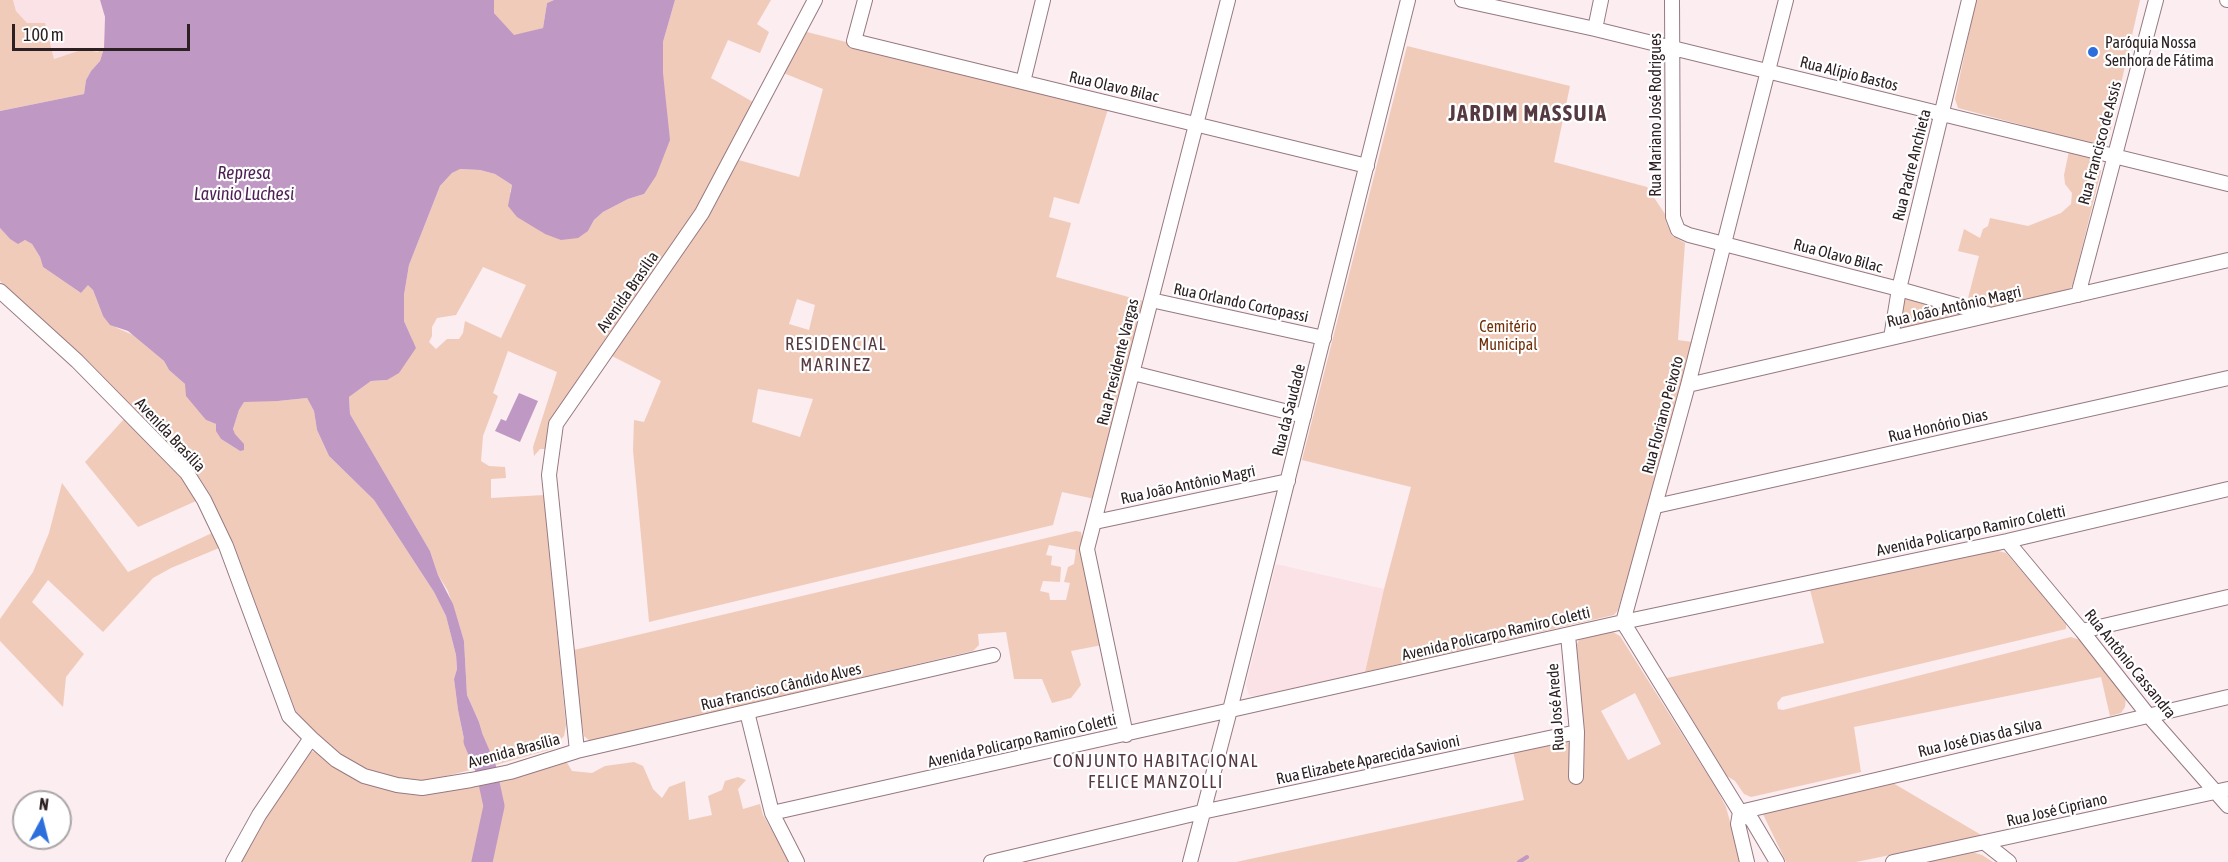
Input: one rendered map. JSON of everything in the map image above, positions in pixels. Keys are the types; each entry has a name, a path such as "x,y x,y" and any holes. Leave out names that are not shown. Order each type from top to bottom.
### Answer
{"street":[{"name":"Avenida Brasília","path":"0,291 77,361 187,473 204,500 226,546 289,716 336,760 364,776 397,786 422,788 510,772 577,751 549,475 556,424 702,213 815,0"},
{"name":"Rua Olavo Bilac","path":"865,0 854,41 1366,166"},
{"path":"1023,82 1043,0"},
{"name":"Rua Presidente Vargas","path":"1125,735 1087,549 1228,0"},
{"name":"Rua da Saudade","path":"1190,862 1408,0"},
{"name":"Rua Alípio Bastos","path":"1462,0 1595,29 2228,184"},
{"path":"1595,29 1601,0"},
{"name":"Rua Mariano José Rodrigues","path":"1672,0 1673,217 1678,230"},
{"name":"Rua Floriano Peixoto","path":"1623,622 1688,385 1786,0"},
{"name":"Rua Padre Anchieta","path":"1891,338 1899,289 1969,0"},
{"name":"Rua Francisco de Assis","path":"2078,295 2156,0"},
{"name":"Rua Olavo Bilac","path":"1678,230 1689,235 1991,315"},
{"name":"Rua João Antônio Magri","path":"1688,385 2078,295 2227,265"},
{"name":"Rua Orlando Cortopassi","path":"1151,300 1324,338"},
{"path":"1132,374 1304,416"},
{"name":"Rua Honório Dias","path":"1656,506 2228,378"},
{"name":"Rua João Antônio Magri","path":"1095,522 1288,481"},
{"name":"Avenida Policarpo Ramiro Coletti","path":"772,813 1623,622 2007,541 2228,489"},
{"name":"Rua Antônio Cassandra","path":"2007,541 2082,631 2148,716 2222,790 2228,806"},
{"path":"2082,631 2228,597"},
{"path":"1623,622 1740,812 1752,820 1777,862"},
{"name":"Rua José Arede","path":"1568,635 1577,732 1576,777"},
{"name":"Rua Francisco Cândido Alves","path":"577,751 993,655"},
{"name":"Rua José Dias da Silva","path":"1740,812 2228,697"},
{"path":"747,712 772,813 797,862"},
{"name":"Rua Elizabete Aparecida Savioni","path":"991,862 1202,812 1577,732"},
{"path":"233,862 259,815 311,738"},
{"name":"Rua José Cipriano","path":"1893,862 2222,790"},
{"path":"1740,812 1738,824 1747,862"},
{"path":"1985,843 2009,862"}],"shaded area":[{"path":"13,0 100,0 105,17 104,48 97,52 84,49 54,59 45,23 27,24 16,11"},
{"path":"1276,564 1384,589 1365,672 1255,697 1249,695 1246,685"}],"green space":[{"path":"0,0 13,0 16,11 27,23 45,23 54,59 84,49 97,52 104,48 100,61 86,80 84,94 0,111"},
{"path":"494,0 554,0 547,3 543,28 514,36 494,13"},
{"path":"675,0 771,0 757,24 769,32 760,53 728,40 711,78 753,102 698,209 551,420 545,449 540,449 534,456 533,447 557,372 508,351 493,393 498,396 483,436 481,461 489,466 505,467 506,478 491,479 491,498 544,495 566,725 564,736 552,749 492,766 479,722 467,695 464,641 448,591 438,575 430,551 350,414 349,397 371,381 387,380 412,339 404,321 404,295 409,265 440,186 452,173 459,169 480,170 495,174 512,185 510,192 532,225 545,234 588,231 594,220 603,212 628,199 644,194 663,73 663,42","holes":["483,267 526,285 501,338 465,321 463,333 459,339 447,339 436,349 429,342 432,327 437,318 456,315"]},
{"path":"1976,0 2140,0 2109,137 2097,145 1958,108 1955,99"},
{"path":"803,31 1108,109 1079,204 1054,197 1049,217 1071,223 1056,277 1143,301 1095,499 1062,492 1053,525 649,622 633,450 634,420 644,422 661,381 608,354 735,159 799,177 823,89 781,72","holes":["797,299 815,305 809,330 789,324","758,389 813,399 800,437 752,422"]},
{"name":"Cemitério Municipal","path":"1407,46 1570,86 1554,162 1647,187 1665,214 1672,236 1685,243 1678,340 1692,342 1647,510 1618,610 1614,615 1365,672 1411,487 1302,460"},
{"path":"2069,151 2095,158 2101,171 2073,284 2068,292 1992,309 1967,302 1979,256 1958,251 1964,229 1980,238 1990,218 2028,226 2061,213 2071,204 2072,193 2065,184 2064,175"},
{"path":"0,228 10,239 18,243 25,240 32,244 43,267 81,293 88,284 93,290 103,316 117,328 133,335 164,361 169,370 185,384 206,420 216,424 221,439 240,451 233,429 244,401 307,398 314,411 317,430 329,456 374,500 434,592 446,616 456,655 457,669 454,679 458,710 464,739 472,753 474,769 423,782 396,779 369,770 341,754 320,739 296,712 233,543 209,493 193,468 79,352 0,281"},
{"path":"1908,296 1964,313 1962,316 1902,329 1898,322 1902,298"},
{"path":"124,419 181,476 196,501 138,527 85,462"},
{"path":"62,483 128,572 212,533 219,548 153,578 103,632 48,580 32,602 84,654 66,677 63,707 0,641 0,619 33,572 49,533"},
{"path":"1076,531 1081,532 1102,645 1071,651 1081,685 1071,698 1052,703 1042,679 1014,679 1006,632 978,634 979,645 973,651 590,741 584,736 571,656 574,650","holes":["1049,545 1076,550 1074,564 1068,567 1064,582 1070,583 1066,600 1050,600 1049,593 1040,591 1043,581 1060,582 1061,567 1051,565 1052,556 1046,555"]},
{"path":"1991,549 2006,553 2066,622 2066,629 1782,697 1777,703 1778,709 1783,710 2071,637 2080,640 2126,697 2125,707 2121,713 2110,716 2101,677 1854,727 1861,772 1751,797 1744,794 1735,781 1727,776 1667,678 1824,643 1810,590"},
{"path":"1611,631 1620,636 1716,788 1726,807 1741,862 1236,862 1524,800 1513,751 1564,738 1570,744 1575,648 1579,640","holes":["1635,693 1661,744 1628,760 1601,711"]},
{"path":"316,751 418,793 504,781 566,761 572,771 592,773 605,766 634,762 643,766 653,789 662,798 669,787 685,781 689,820 712,815 708,796 722,790 725,781 738,777 746,780 738,789 743,809 760,804 763,815 790,862 239,862 274,801 310,752"},
{"path":"1881,776 1983,836 1856,862 1786,862 1762,812"},
{"path":"1969,851 1993,862 1926,862"}],"water":[{"name":"Represa Lavinio Luchesi","path":"100,0 494,0 494,13 514,35 543,28 547,3 554,0 675,0 663,42 663,73 670,140 656,176 644,194 628,199 603,212 594,220 588,231 578,238 561,240 545,234 517,217 508,206 512,185 495,174 480,170 460,169 452,173 440,186 409,265 404,295 404,321 416,348 399,373 387,380 371,381 349,397 350,414 430,551 438,575 453,604 464,641 467,695 479,722 492,766 474,769 472,753 464,739 454,679 457,669 456,655 446,616 434,592 374,500 329,456 317,430 314,411 307,398 244,402 233,429 244,444 244,450 240,451 221,439 216,431 216,424 206,420 186,396 185,384 169,370 164,361 128,331 110,325 103,316 93,290 88,285 81,293 43,267 32,244 25,240 18,244 0,228 0,111 84,94 86,80 100,61 104,48 105,17"},
{"path":"519,393 538,401 520,442 495,431 501,419 506,421"}],"waterway":[{"path":"474,741 486,769 494,806 482,862"},
{"path":"1519,862 1527,857"}],"place":[{"name":"Paróquia Nossa Senhora de Fátima","path":"2093,52"}],"district":[{"name":"JARDIM MASSUIA","path":"1528,114"},
{"name":"RESIDENCIAL MARINEZ","path":"836,354"},
{"name":"CONJUNTO HABITACIONAL FELICE MANZOLLI","path":"1156,771"}]}
